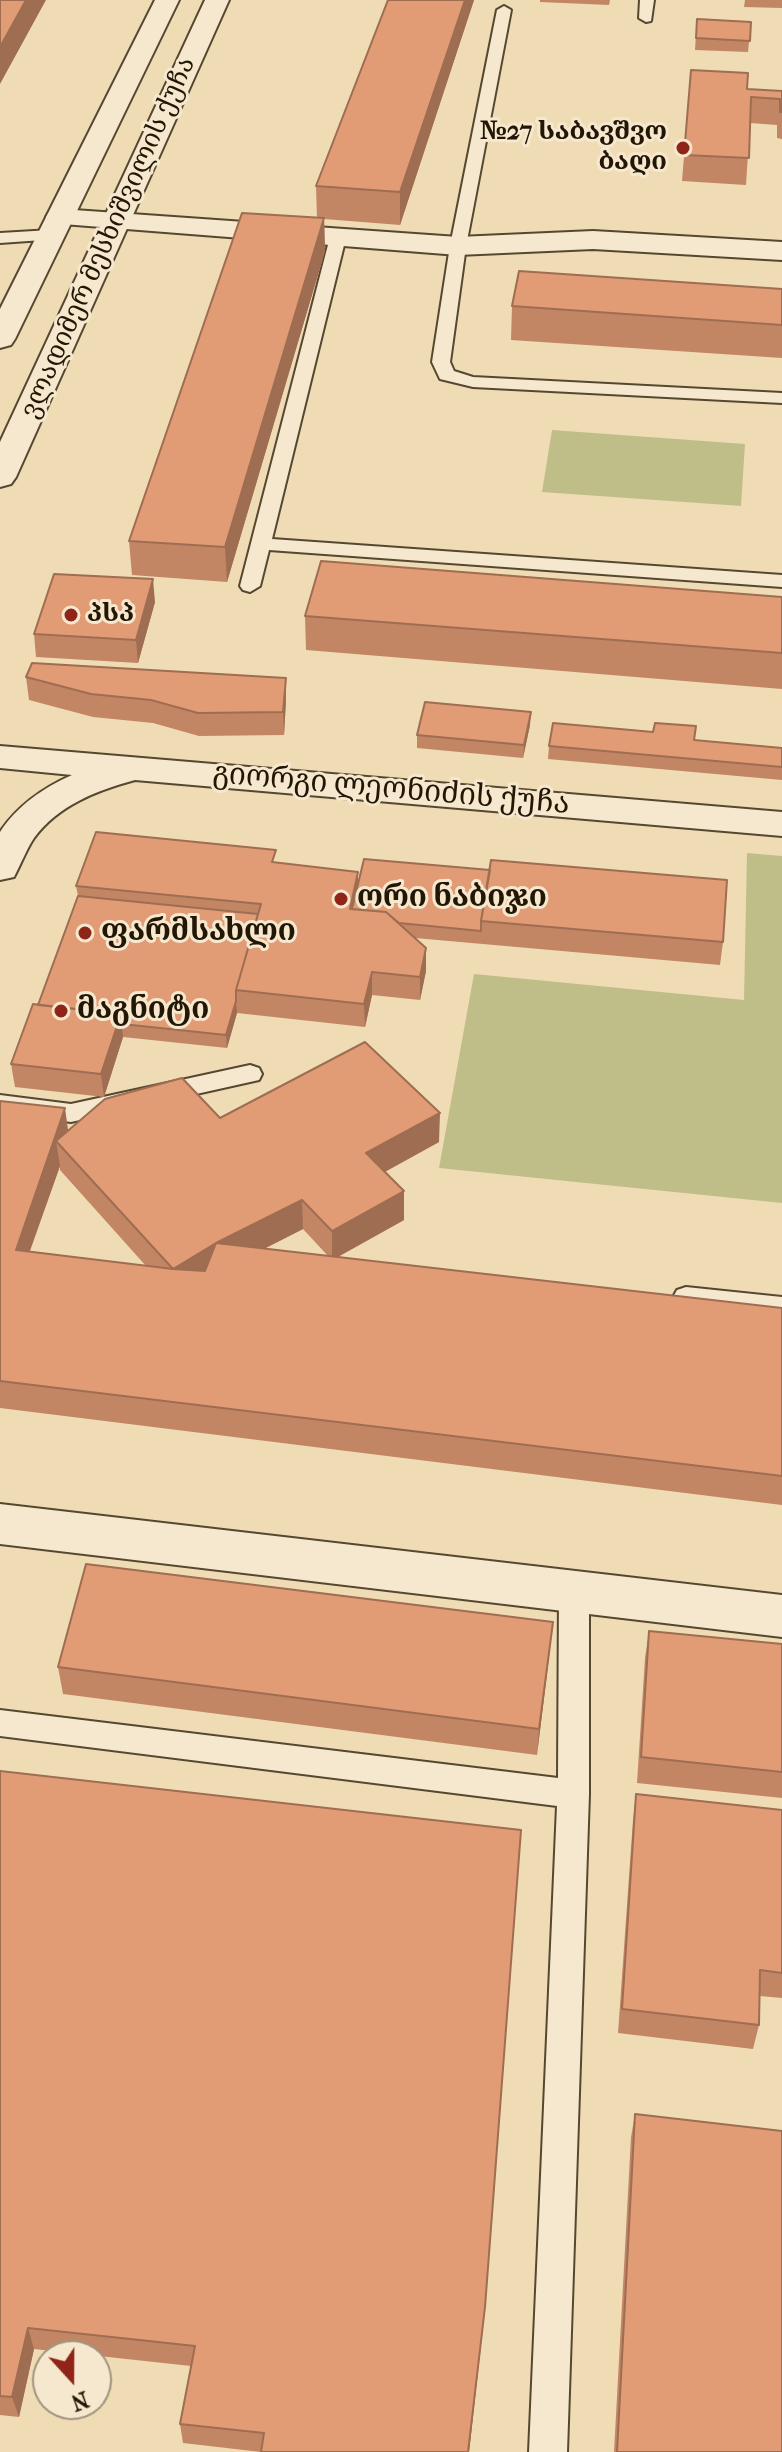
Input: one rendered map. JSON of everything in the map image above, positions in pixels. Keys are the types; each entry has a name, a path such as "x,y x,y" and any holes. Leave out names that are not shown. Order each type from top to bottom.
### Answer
{"street":[{"name":"ვლადიმერ მესხიშვილის ქუჩა","path":"0,339 167,0"},
{"name":"ვლადიმერ მესხიშვილის ქუჩა","path":"0,477 217,0"},
{"path":"56,226 117,220 458,246 593,240 782,251"},
{"name":"გიორგი ლეონიძის ქუჩა","path":"0,757 782,824"},
{"path":"3,851 41,808 107,773 156,770"},
{"path":"0,1524 782,1616"}],"lane":[{"path":"646,18 647,0"},
{"path":"504,10 458,246 441,362 446,375 473,382 782,398"},
{"path":"0,238 56,226"},
{"path":"250,586 338,237"},
{"path":"263,544 782,581"},
{"path":"0,1104 71,1113 250,1074"},
{"path":"657,1294 782,1307"},
{"path":"548,2452 573,1794 574,1592"},
{"path":"0,1723 573,1794"}],"shaded area":[{"path":"552,430 745,444 741,506 542,492"},
{"path":"747,853 782,856 782,1203 439,1168 474,974 744,1000"}],"building":[{"path":"0,0 26,0 0,47"},
{"path":"388,0 465,0 400,192 316,186"},
{"path":"697,19 751,22 750,41 696,38"},
{"path":"691,70 748,73 747,89 782,91 782,112 780,99 751,97 749,158 684,155"},
{"path":"242,213 324,218 225,547 129,541"},
{"path":"519,271 782,289 782,325 512,306"},
{"path":"321,561 782,597 782,653 305,616"},
{"path":"54,574 153,579 136,640 34,634"},
{"path":"32,663 286,678 283,712 198,713 151,700 91,694 26,677"},
{"path":"425,702 531,712 524,745 417,735"},
{"path":"553,723 653,732 655,723 696,726 694,740 782,748 782,767 549,746"},
{"path":"96,832 276,850 272,862 358,872 350,909 386,912 426,948 420,977 372,972 364,1004 236,990 261,904 76,886"},
{"path":"364,859 490,870 481,931 399,923 386,912 352,909"},
{"path":"491,860 727,880 723,942 481,921"},
{"path":"78,896 258,914 226,1035 122,1024 121,1014 38,1005"},
{"path":"33,1004 121,1014 101,1074 11,1064"},
{"path":"365,1042 440,1113 366,1153 404,1191 332,1231 302,1200 216,1243 173,1269 56,1141 105,1099 182,1078 220,1118"},
{"path":"0,1101 65,1108 16,1250 205,1271 216,1243 782,1308 782,1476 0,1381"},
{"path":"86,1564 553,1622 539,1729 58,1667"},
{"path":"649,1631 782,1644 782,1772 641,1757"},
{"path":"0,1771 521,1830 485,2307 468,2452 261,2452 264,2433 180,2424 195,2346 28,2328 12,2397 0,2396"},
{"path":"636,1794 782,1810 782,1973 760,1970 759,2025 622,2009"},
{"path":"635,2114 782,2131 782,2452 617,2452"}],"place":[{"name":"№27 საბავშვო ბაღი","path":"683,148"},
{"name":"პსპ","path":"71,615"},
{"name":"ორი ნაბიჯი","path":"341,899"},
{"name":"ფარმსახლი","path":"85,933"},
{"name":"მაგნიტი","path":"61,1011"}]}
